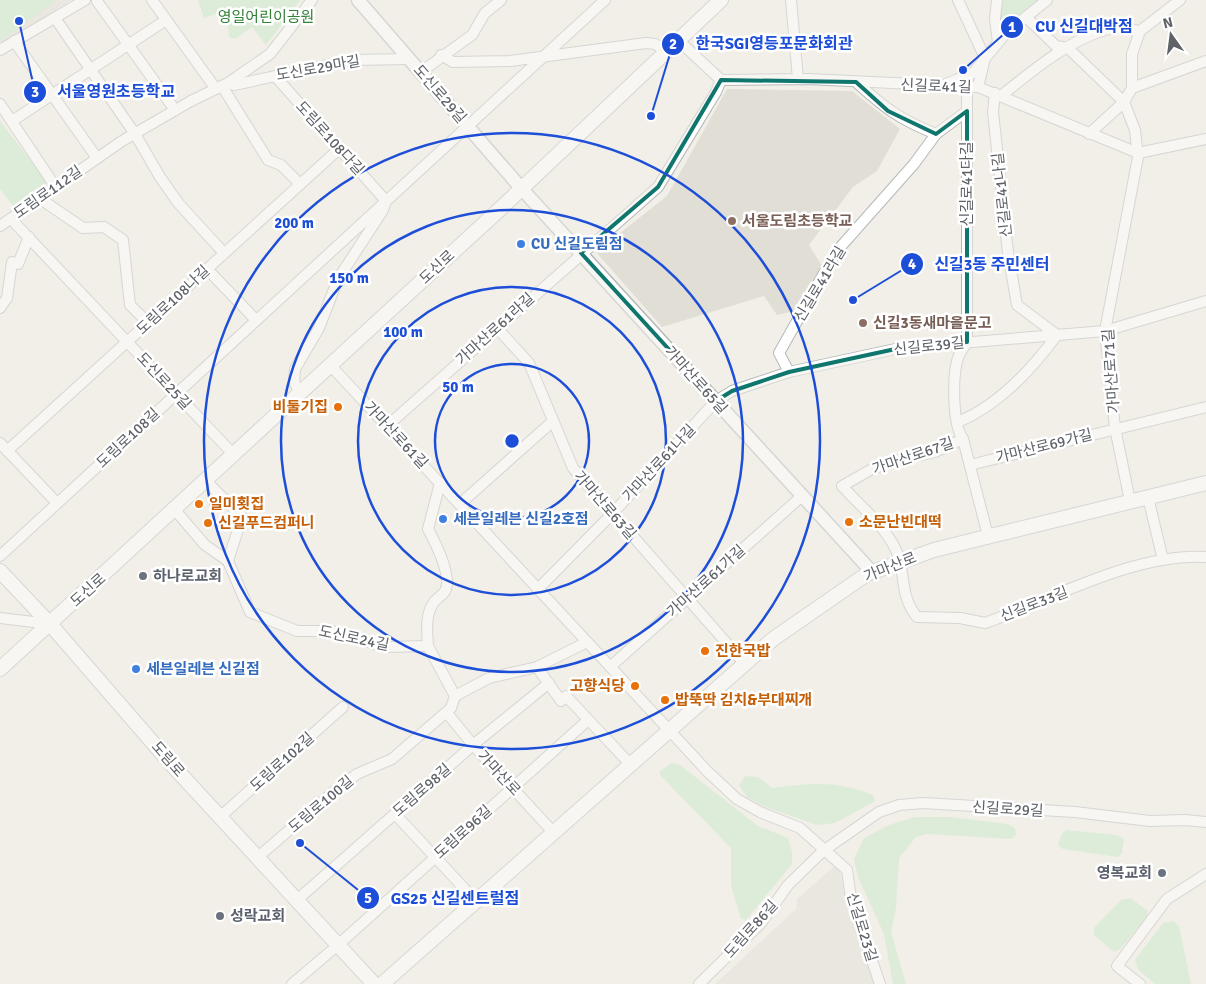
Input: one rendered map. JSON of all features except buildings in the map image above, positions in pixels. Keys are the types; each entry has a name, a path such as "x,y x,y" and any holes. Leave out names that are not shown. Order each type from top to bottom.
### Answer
{"main road":[{"name":"도신로","path":"0,669 332,366 678,40 716,1"},
{"name":"가마산로","path":"382,984 668,730 773,640 872,572 934,550 1206,483"},
{"name":"도림로","path":"0,571 50,624 220,817 374,984"}],"street":[{"path":"0,50 85,0"},
{"path":"152,0 166,20 222,86 268,160 281,165 300,184"},
{"name":"도림로112길","path":"0,226 97,158 175,110 222,86 270,54 312,0"},
{"name":"도신로29길","path":"358,0 521,188"},
{"path":"421,72 441,55 472,35 485,12 501,0"},
{"name":"도림로108길","path":"0,556 605,0"},
{"path":"791,0 798,79"},
{"path":"958,0 985,58 978,87"},
{"path":"997,0 995,19 998,42"},
{"path":"943,86 973,73 998,42 1047,0"},
{"path":"1089,134 1124,102 1132,88 1132,54 1140,31 1180,0"},
{"path":"97,1 175,110"},
{"path":"1026,17 1056,46 1068,48 1124,102 1135,130 1138,153 1206,140"},
{"path":"55,18 135,134 160,177 179,204 224,253"},
{"path":"12,121 166,20"},
{"path":"998,95 1049,58 1068,48 1115,28 1140,31"},
{"path":"581,253 658,187 716,92 721,80 678,40"},
{"name":"도림로112길","path":"14,41 97,158"},
{"path":"441,55 453,62 510,61 646,43 655,44 666,51"},
{"name":"도신로29마길","path":"222,86 351,60 410,59"},
{"path":"1132,88 1206,61"},
{"name":"도림로108다길","path":"275,76 386,201"},
{"name":"신길로41길","path":"721,80 798,79 978,87 1138,153"},
{"path":"856,82 888,111 907,122 936,134"},
{"name":"신길로41다길","path":"967,87 967,342"},
{"name":"신길로41나길","path":"998,95 993,112 1008,253 1017,305 1057,335"},
{"path":"0,104 55,186"},
{"name":"신길로41라길","path":"789,372 780,354 836,252 914,164 936,134 967,111"},
{"name":"도림로108나길","path":"4,447 128,342 339,149"},
{"name":"가마산로71길","path":"1130,501 1115,428 1106,331 1138,153"},
{"name":"가마산로65길","path":"521,188 872,572"},
{"path":"39,198 83,228 104,227 122,240 130,305 148,323"},
{"path":"301,394 294,382 295,369 319,328 338,279 383,210 386,201"},
{"name":"도신로25길","path":"11,218 234,455"},
{"path":"0,308 7,298 12,262 18,264 29,237"},
{"name":"가마산로61라길","path":"387,426 581,253"},
{"path":"207,269 256,320"},
{"name":"신길로39길","path":"716,402 732,392 789,372 900,348 1106,331 1206,301"},
{"name":"가마산로63길","path":"497,328 529,363 573,468 745,664"},
{"path":"958,422 977,414 1023,374 1057,335"},
{"path":"967,342 959,355 955,372 954,395 959,433 963,439 988,536"},
{"name":"가마산로61길","path":"332,366 668,730"},
{"name":"가마산로61나길","path":"538,589 612,514 716,402"},
{"name":"가마산로69가길","path":"970,465 1206,407"},
{"path":"460,504 553,421"},
{"name":"가마산로67길","path":"899,562 896,550 880,526 842,486 872,469 902,458 935,452 963,439"},
{"path":"4,447 57,503"},
{"path":"175,510 204,545 228,561 242,517 206,481"},
{"path":"440,483 428,529 440,554 447,581 445,591 428,611 428,646 455,696 489,678 537,667 587,642"},
{"name":"가마산로61가길","path":"610,667 686,597 802,496"},
{"path":"1148,497 1163,560"},
{"name":"신길로33길","path":"899,562 908,606 917,617 960,618 985,623 1140,565 1184,556 1206,557"},
{"name":"도신로24길","path":"228,561 250,612 297,631 332,631 384,647 428,646"},
{"path":"0,618 50,624"},
{"path":"537,667 561,701 566,696 630,764"},
{"name":"도림로98길","path":"298,900 473,745 549,683"},
{"name":"도림로100길","path":"258,857 357,774 392,760 447,713 455,696"},
{"name":"도림로102길","path":"220,817 343,707"},
{"name":"가마산로","path":"447,713 473,745 553,832"},
{"name":"도림로96길","path":"338,945 588,720"},
{"name":"신길로23길","path":"668,730 737,799 760,812 800,828 817,841 823,851 847,870 851,898 880,984"},
{"name":"신길로29길","path":"823,851 867,819 899,805 923,803 1075,812 1150,821 1185,820 1206,822"},
{"path":"395,814 475,900"},
{"name":"도림로86길","path":"698,984 761,922 788,885 823,851"},
{"path":"1140,984 1117,966 1168,900 1206,874"},
{"path":"292,984 338,945"}],"highlighted area":[{"path":"721,80 856,82 888,111 936,134 967,111 967,342 900,348 789,372 732,391 716,401 581,253 658,187"}],"shaded area":[{"path":"0,0 71,0 6,43 0,42"},
{"name":"서울도림초등학교","path":"727,89 852,91 900,129 877,171 853,187 809,245 824,269 802,309 777,315 764,296 662,327 596,252 667,196"},
{"path":"837,864 875,984 715,984 796,909 797,899"}],"green space":[{"path":"0,0 56,0 0,42"},
{"name":"영일어린이공원","path":"198,0 300,0 266,45 252,27 235,39 229,37 227,10 204,18"},
{"path":"1001,0 1039,0 1000,36"},
{"path":"0,121 47,182 14,207 0,189"},
{"path":"671,763 680,765 758,826 788,838 792,852 792,864 746,920 741,918 731,886 731,848 661,776 659,772"},
{"path":"745,776 758,777 772,788 811,784 847,787 873,795 875,801 835,823 817,825 763,806 747,797 739,785"},
{"path":"915,817 951,817 1007,824 1015,828 1016,835 1012,839 927,834 916,837 899,858 896,908 891,932 906,984 893,984 884,934 858,877 854,859 864,838 889,825"},
{"path":"1066,830 1117,835 1124,839 1122,853 1118,857 1063,849 1058,845 1062,834"},
{"path":"1130,898 1148,911 1147,917 1120,949 1114,952 1094,935 1094,928 1121,900"},
{"path":"1173,921 1179,926 1191,984 1155,984 1138,969 1135,960 1163,923"}],"place":[{"name":"서울영원초등학교","path":"19,21"},
{"name":"CU 신길대박점","path":"963,70"},
{"name":"한국SGI영등포문화회관","path":"651,116"},
{"name":"서울도림초등학교","path":"732,221"},
{"name":"CU 신길도림점","path":"521,244"},
{"name":"신길3동 주민센터","path":"853,300"},
{"name":"신길3동새마을문고","path":"863,323"},
{"name":"비둘기집","path":"338,407"},
{"name":"일미횟집","path":"199,504"},
{"name":"세븐일레븐 신길2호점","path":"443,519"},
{"name":"소문난빈대떡","path":"849,522"},
{"name":"신길푸드컴퍼니","path":"208,523"},
{"name":"하나로교회","path":"143,576"},
{"name":"진한국밥","path":"705,651"},
{"name":"세븐일레븐 신길점","path":"136,669"},
{"name":"고향식당","path":"635,686"},
{"name":"밥뚝딱 김치&부대찌개","path":"665,700"},
{"name":"GS25 신길센트럴점","path":"300,843"},
{"name":"영복교회","path":"1162,873"},
{"name":"성락교회","path":"220,916"}]}
